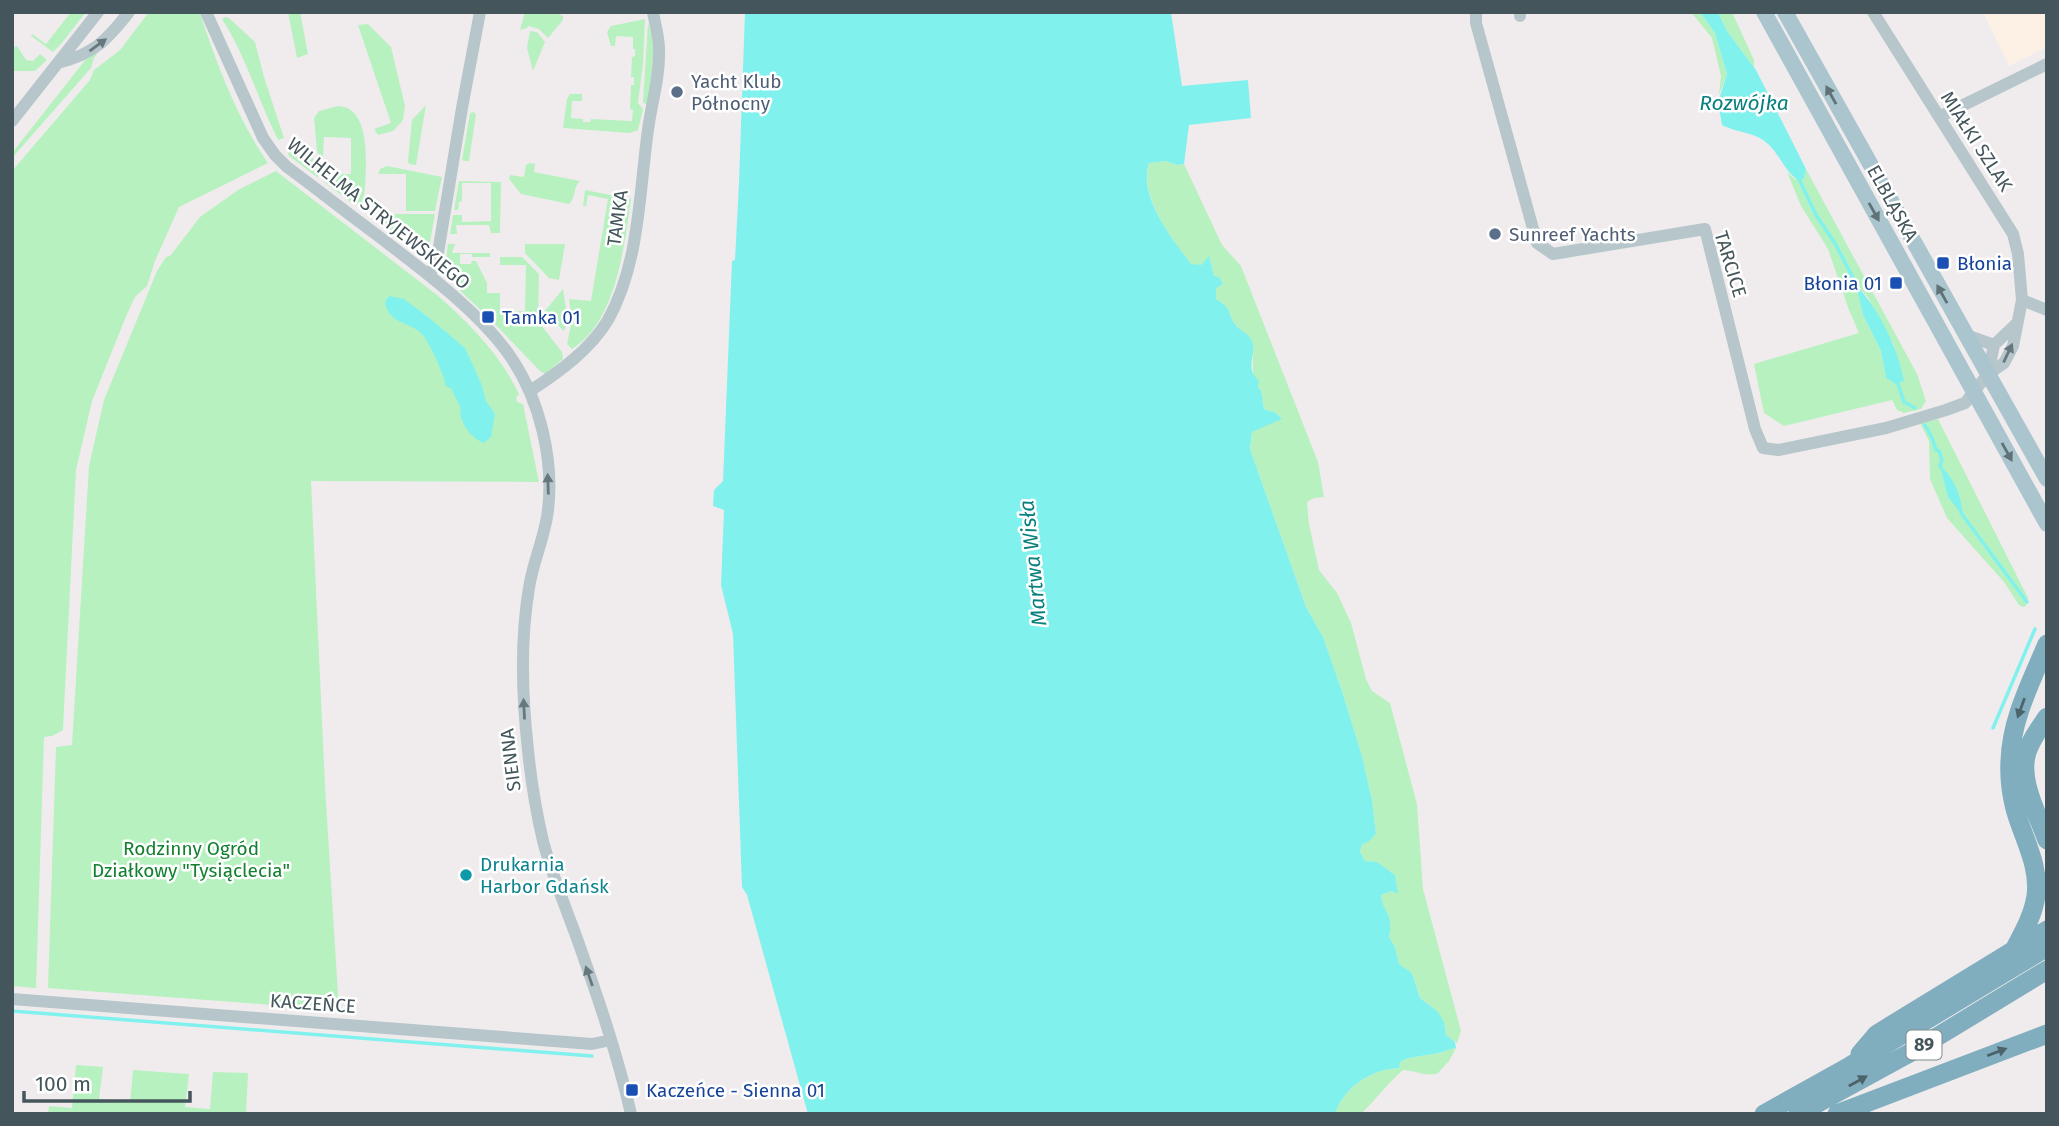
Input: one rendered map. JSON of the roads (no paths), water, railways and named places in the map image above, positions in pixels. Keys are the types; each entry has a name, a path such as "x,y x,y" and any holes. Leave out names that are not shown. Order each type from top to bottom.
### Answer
{"highway":[{"path":"2014,950 2032,914 2036,876 2010,787 2012,737 2047,644"},
{"path":"2047,717 2032,740 2026,755 2025,768 2028,786 2047,840"},
{"path":"1850,1066 1877,1034 2047,930"},
{"name":"89","path":"1764,1114 1850,1066 2047,947"},
{"name":"89","path":"1798,1114 1917,1049 2047,970"},
{"path":"1837,1114 2047,1034"}],"main road":[{"name":"ELBLĄSKA","path":"1764,12 2047,524"},
{"name":"ELBLĄSKA","path":"1785,12 2047,479"}],"street":[{"path":"12,121 98,12"},
{"path":"58,63 74,59 98,47 129,12"},
{"name":"WILHELMA STRYJEWSKIEGO","path":"206,12 263,138 275,155 287,167 429,274 506,350 530,391"},
{"path":"429,274 436,265 480,12"},
{"name":"TAMKA","path":"530,391 572,360 598,333 608,320 626,276 632,252 659,68 658,38 653,12"},
{"name":"TARCICE","path":"1476,12 1476,23 1537,243 1553,254 1705,229 1755,429 1763,448 1778,450 1885,428 1962,405 1974,393"},
{"name":"MIAŁKI SZLAK","path":"1872,12 2013,234 2018,254 2022,300 2012,346 2004,363 1988,374 1974,393"},
{"path":"1939,117 2047,64"},
{"path":"2022,300 2047,310"},
{"path":"1966,335 1994,345 2016,324"},
{"name":"MIAŁKI SZLAK","path":"1988,374 1994,345"},
{"name":"SIENNA","path":"530,391 544,437 549,484 548,509 533,568 525,622 523,686 534,798 543,841 611,1041 631,1114"},
{"name":"KACZEŃCE","path":"12,999 592,1044 611,1041"}],"water":[{"name":"Martwa Wisła","path":"745,12 1171,12 1182,86 1248,80 1251,118 1189,125 1184,164 1177,165 1166,161 1149,163 1148,189 1159,216 1191,264 1201,265 1209,256 1214,276 1219,277 1223,284 1216,288 1216,299 1228,308 1235,324 1252,341 1251,368 1259,381 1264,409 1276,413 1282,419 1252,432 1250,449 1306,607 1323,637 1362,756 1376,834 1362,844 1360,852 1365,861 1377,862 1395,875 1398,894 1392,891 1381,895 1390,923 1389,937 1395,947 1399,964 1412,973 1420,998 1438,1012 1444,1022 1446,1035 1455,1042 1456,1048 1406,1059 1401,1061 1399,1068 1369,1076 1352,1088 1339,1104 1335,1114 808,1114 747,895 742,887 733,634 721,585 724,510 713,506 714,490 723,481"},
{"name":"Rozwójka","path":"1700,12 1718,12 1727,31 1756,70 1806,169 1804,178 1800,181 1763,140 1722,125 1718,102 1727,74 1715,33"},
{"path":"1856,285 1872,305 1886,330 1904,381 1896,384 1886,378 1881,351 1863,315"},
{"path":"389,296 404,299 465,348 486,401 495,414 491,437 484,443 473,436 464,425 452,389 446,386 443,374 422,334 395,319 387,309 385,302"},
{"path":"1940,466 1957,489 1963,516 1948,497"}],"waterway":[{"name":"Rozwójka","path":"1799,179 1816,215 1836,245 1857,286"},
{"name":"Rozwójka","path":"1897,381 1904,402 1915,408"},
{"name":"Rozwójka","path":"1925,425 1936,450 1939,451 1941,468"},
{"name":"Rozwójka","path":"1961,513 2027,602"},
{"path":"1993,728 2035,629"},
{"path":"12,1011 592,1056"}],"place":[{"name":"Yacht Klub Północny","path":"677,92"},
{"name":"Sunreef Yachts","path":"1495,234"},
{"name":"Błonia","path":"1943,263"},
{"name":"Błonia 01","path":"1896,283"},
{"name":"Tamka 01","path":"488,317"},
{"name":"Drukarnia Harbor Gdańsk","path":"466,875"},
{"name":"Kaczeńce - Sienna 01","path":"632,1090"}],"park label":[{"name":"Rodzinny Ogród Działkowy \"Tysiąclecia\"","path":"191,859"}]}
